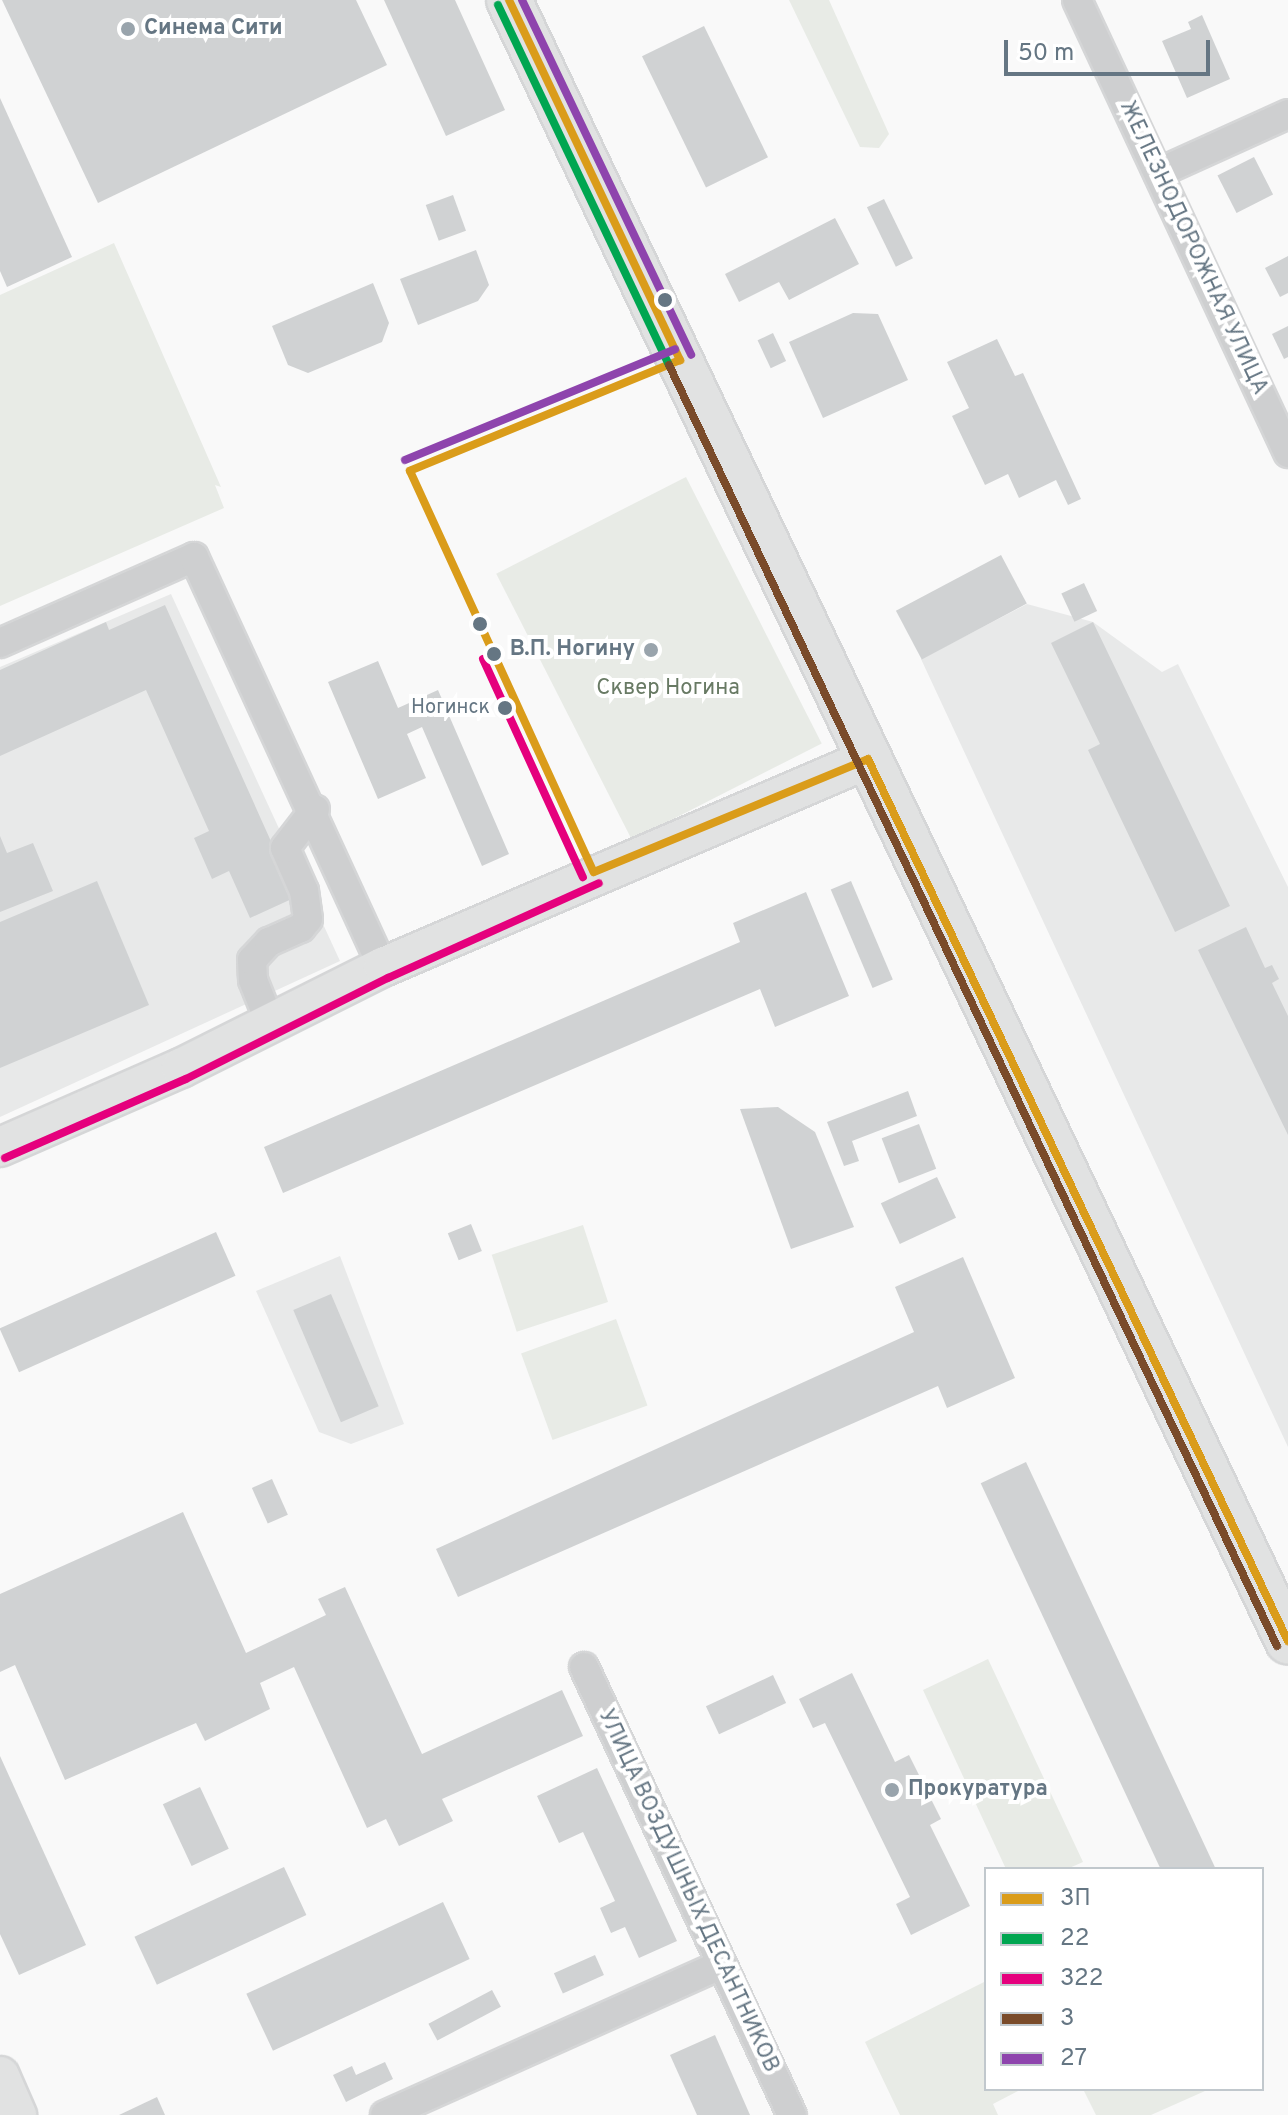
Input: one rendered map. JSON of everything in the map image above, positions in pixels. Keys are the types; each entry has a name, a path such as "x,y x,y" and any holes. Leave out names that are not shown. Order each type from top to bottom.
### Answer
{"main road":[{"path":"509,0 1288,1641"}],"street":[{"name":"ЖЕЛЕЗНОДОРОЖНАЯ УЛИЦА","path":"1077,0 1288,453"},
{"path":"1158,173 1288,114"},
{"path":"0,643 194,557 315,809 383,967"},
{"path":"0,1147 271,1025 383,967 868,759"},
{"path":"271,1025 253,980 252,960 269,942 308,919 304,891 285,848 315,809"},
{"name":"УЛИЦА ВОЗДУШНЫХ ДЕСАНТНИКОВ","path":"584,1667 792,2115"},
{"path":"385,2115 721,1965"},
{"path":"0,2076 17,2115"}],"shaded area":[{"path":"171,594 340,961 0,1117 0,667"},
{"path":"1027,604 1093,622 1162,672 1178,664 1288,887 1288,1447 921,659"},
{"path":"340,1256 404,1424 351,1444 319,1432 256,1291"}],"green space":[{"path":"789,0 829,0 889,134 879,148 860,147"},
{"path":"114,243 221,487 215,485 224,508 0,606 0,295"},
{"name":"Сквер Ногина","path":"686,477 822,743 632,840 496,574"},
{"path":"583,1225 608,1302 517,1332 492,1255"},
{"path":"616,1319 647,1405 553,1440 521,1354"},
{"path":"988,1659 1083,1862 1072,1867 1005,1867 923,1690"},
{"path":"984,1982 984,2091 1018,2091 993,2104 998,2115 900,2115 865,2042"},
{"path":"1084,2091 1205,2091 1151,2115 1096,2115"}],"building":[{"path":"2,0 356,0 387,65 98,203"},
{"path":"384,0 455,0 505,110 446,136"},
{"path":"1202,15 1230,79 1187,98 1162,41 1191,29 1188,22"},
{"path":"704,26 768,157 706,187 642,56"},
{"path":"0,98 72,257 7,287 0,271"},
{"path":"1254,157 1273,194 1237,213 1217,176"},
{"path":"453,195 466,231 439,241 426,205"},
{"path":"884,199 913,258 896,267 867,207"},
{"path":"835,218 859,264 789,300 779,282 739,302 725,274"},
{"path":"476,250 489,285 478,301 418,325 400,279"},
{"path":"1288,256 1288,293 1280,297 1265,268"},
{"path":"373,283 389,323 382,342 308,373 288,365 272,326"},
{"path":"853,313 878,314 908,380 823,418 789,342"},
{"path":"1288,326 1288,357 1284,359 1272,334"},
{"path":"773,333 786,361 771,368 758,340"},
{"path":"997,339 1015,376 1023,373 1081,499 1068,505 1056,480 1019,498 1008,474 985,485 952,416 969,408 947,362"},
{"path":"1001,555 1027,604 922,659 896,611"},
{"path":"1084,583 1097,611 1074,622 1061,594"},
{"path":"165,605 296,897 250,918 229,871 212,879 194,838 209,831 146,690 0,756 0,670 106,622 109,630"},
{"path":"1093,622 1230,906 1175,932 1088,750 1100,744 1051,643"},
{"name":"Ногинск","path":"378,661 398,708 438,690 509,854 482,866 422,727 407,734 426,778 378,799 328,682"},
{"path":"0,836 7,853 33,843 53,891 0,912"},
{"path":"97,881 149,1005 0,1068 0,922"},
{"path":"851,881 893,979 873,988 831,890"},
{"path":"806,892 849,996 775,1027 760,989 283,1193 264,1147 740,942 733,923"},
{"path":"1246,927 1265,968 1272,965 1279,979 1272,983 1288,1016 1288,1135 1198,950"},
{"path":"908,1091 917,1116 852,1141 859,1161 844,1166 827,1122"},
{"path":"778,1107 815,1132 854,1227 791,1249 740,1109"},
{"path":"919,1124 936,1169 899,1183 882,1138"},
{"path":"937,1177 956,1218 900,1244 881,1203"},
{"path":"471,1224 482,1251 459,1260 448,1233"},
{"path":"216,1232 236,1276 19,1372 0,1328"},
{"path":"963,1257 1015,1378 947,1408 938,1386 458,1597 436,1549 914,1332 895,1287"},
{"path":"331,1294 379,1406 341,1422 293,1310"},
{"path":"1026,1462 1215,1867 1160,1867 981,1483"},
{"path":"272,1479 288,1515 268,1524 252,1488"},
{"path":"183,1512 246,1653 326,1615 318,1599 345,1587 422,1754 562,1690 583,1736 442,1799 453,1821 399,1846 386,1819 367,1828 294,1667 260,1683 270,1709 205,1741 196,1723 65,1780 15,1665 0,1672 0,1594"},
{"name":"Прокуратура","path":"852,1673 895,1762 909,1755 941,1819 930,1825 970,1906 911,1935 896,1904 910,1897 825,1723 813,1728 799,1699"},
{"path":"773,1675 786,1703 719,1734 706,1706"},
{"path":"0,1756 86,1945 19,1975 0,1934"},
{"path":"597,1768 677,1941 639,1958 625,1927 611,1933 600,1908 615,1901 583,1832 559,1843 537,1796"},
{"path":"200,1787 229,1849 192,1866 163,1804"},
{"path":"284,1867 306,1915 157,1985 134,1937"},
{"path":"443,1902 470,1959 273,2051 246,1994"},
{"path":"595,1955 604,1975 563,1993 554,1973"},
{"path":"492,1990 501,2007 437,2041 428,2024"},
{"path":"715,2035 750,2115 697,2115 670,2055"},
{"path":"385,2062 393,2079 346,2102 333,2075 352,2066 356,2075"},
{"path":"157,2097 165,2115 119,2115"}],"transit line":[{"name":"3П","path":"509,0 680,360 410,471 594,872 868,759 1288,1641"},
{"name":"27","path":"522,0 691,355"},
{"name":"22","path":"498,5 669,365"},
{"name":"27","path":"405,460 675,349"},
{"name":"3","path":"669,365 1277,1646"},
{"name":"322","path":"483,659 583,877"},
{"name":"322","path":"5,1158 186,1079 388,978 599,883"}],"place":[{"name":"Синема Сити","path":"128,29"},
{"name":"В.П. Ногину","path":"651,650"},
{"name":"Ногинск","path":"505,708"},
{"name":"Прокуратура","path":"892,1790"}]}
